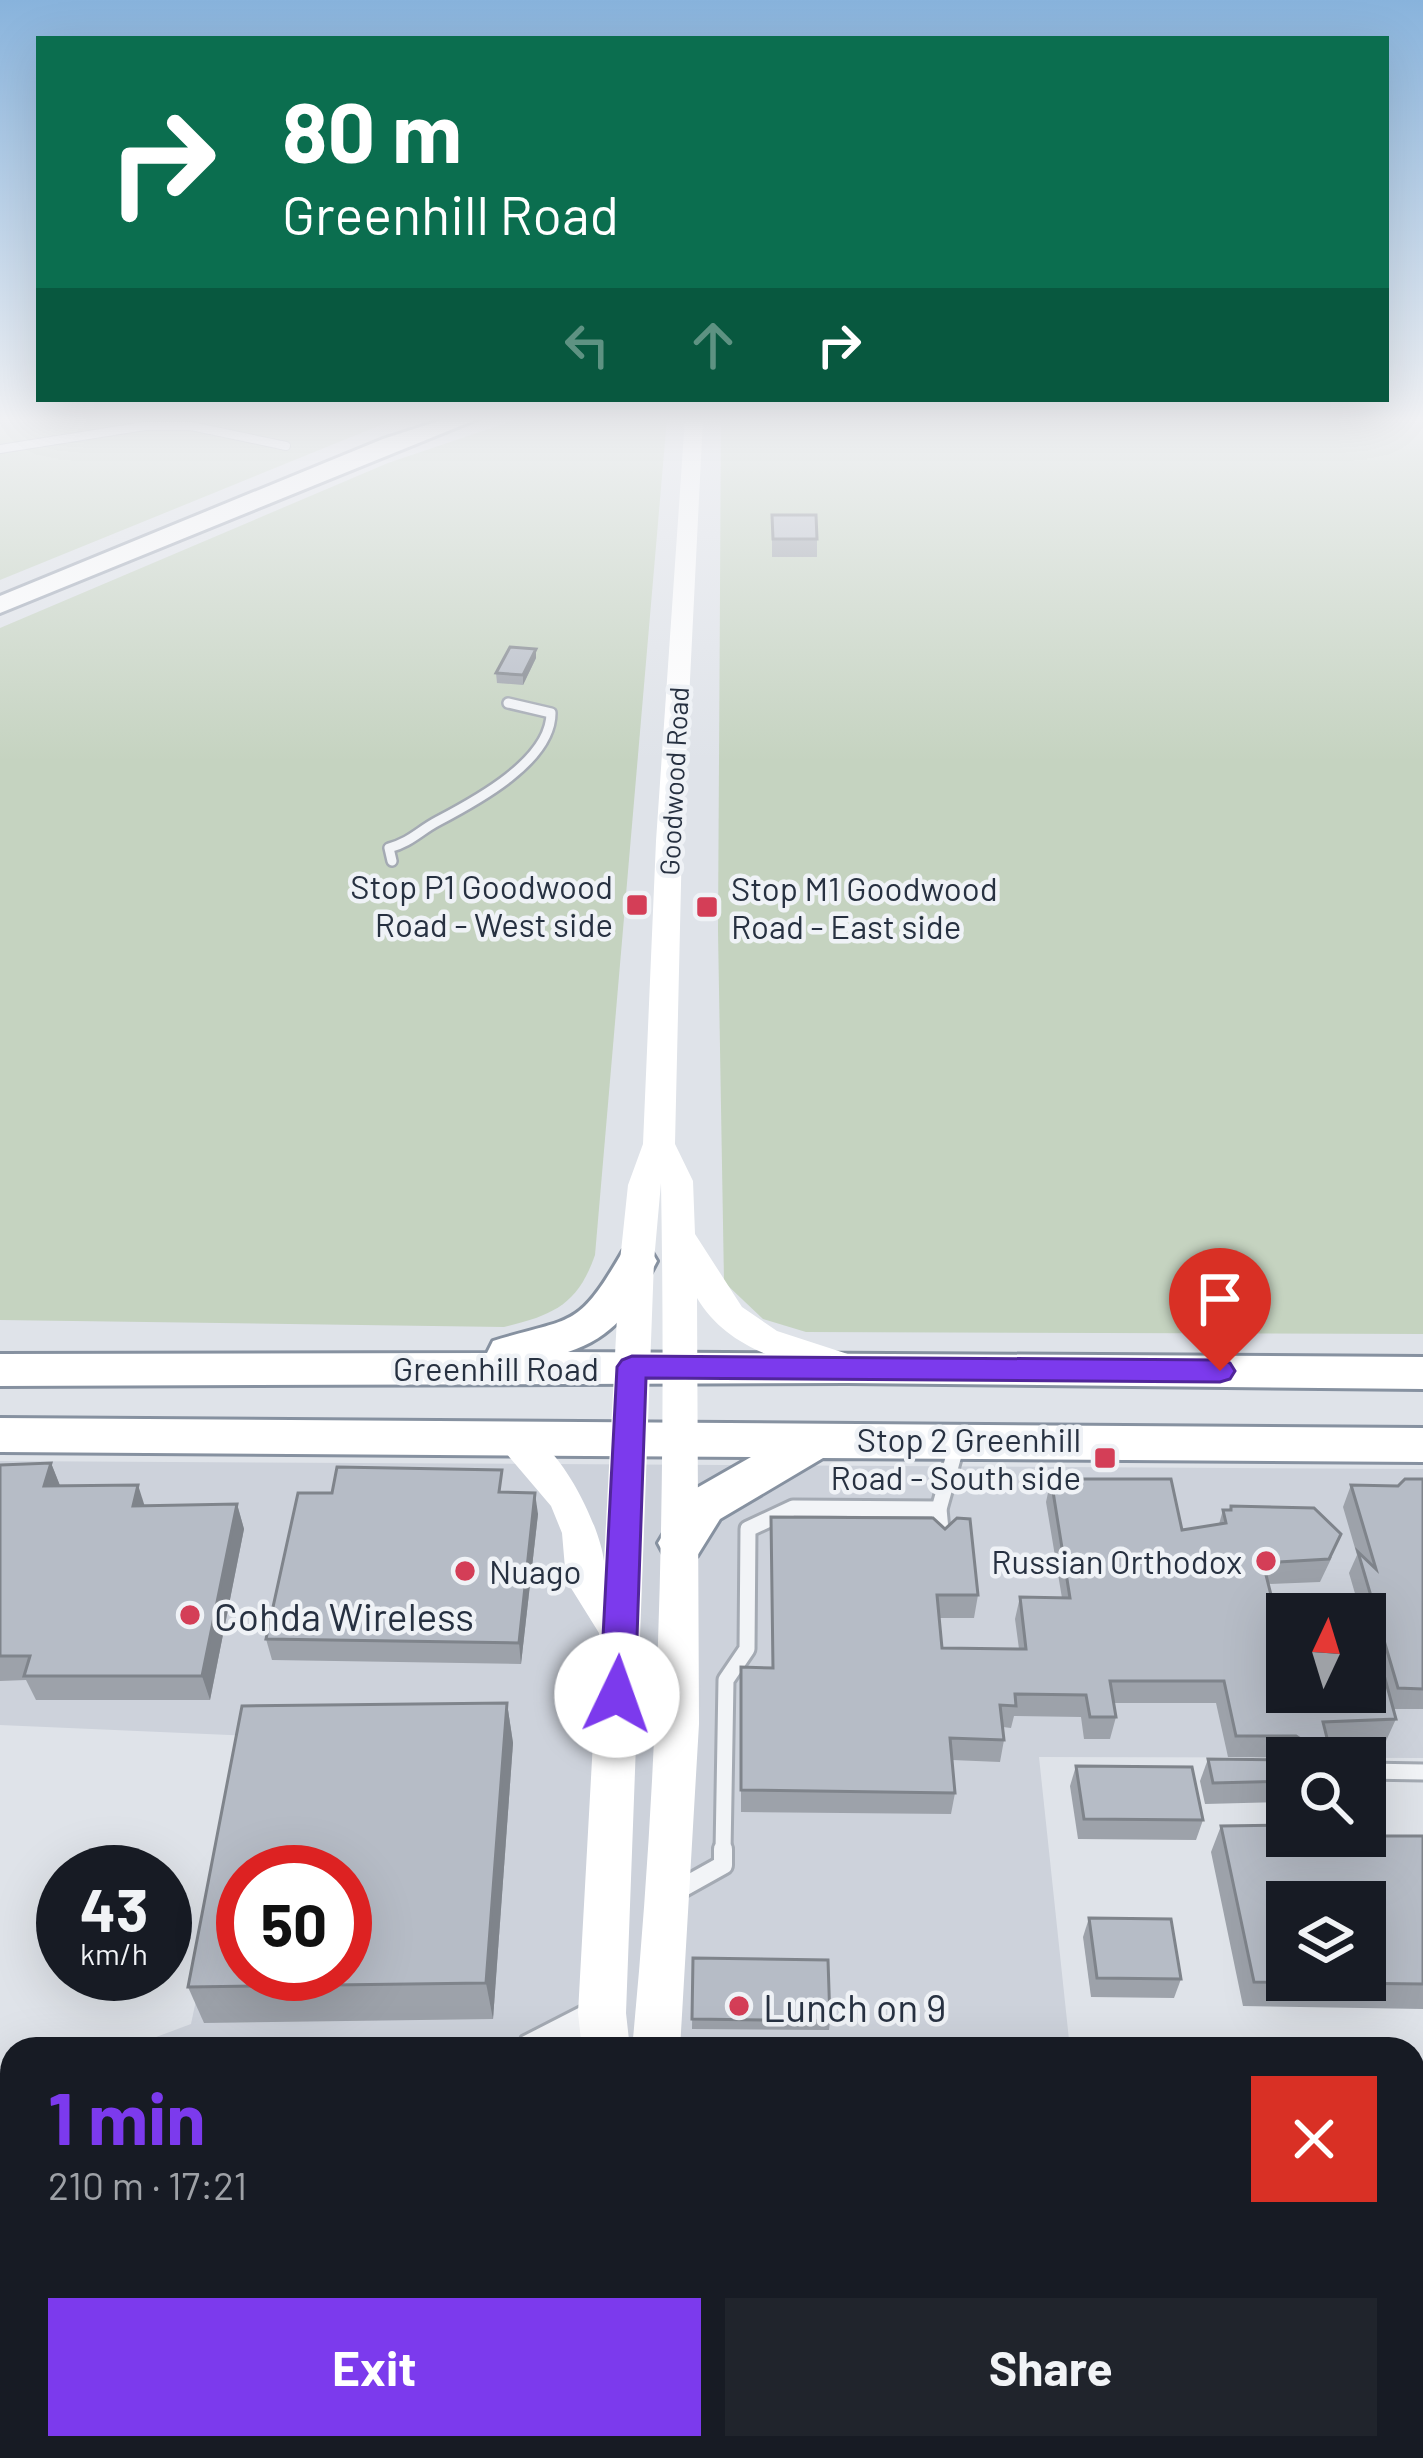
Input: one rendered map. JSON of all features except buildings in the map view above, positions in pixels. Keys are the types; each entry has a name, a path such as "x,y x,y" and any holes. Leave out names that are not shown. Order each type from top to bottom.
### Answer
{"main road":[{"path":"0,586 131,533"},
{"path":"0,605 176,533"},
{"name":"Goodwood Road","path":"604,2031 637,1261 644,1185 658,1144 687,533"},
{"name":"Goodwood Road","path":"657,2037 672,1894 681,1543 677,1180 658,1144"},
{"path":"678,1230 705,1289 728,1321 758,1340 847,1367"},
{"path":"407,1368 551,1343 587,1327 608,1312 637,1261"},
{"name":"Greenhill Road","path":"0,1370 847,1367 1423,1373"},
{"path":"0,1435 1423,1445"},
{"path":"512,1439 566,1498 581,1533 586,1580 620,1630"},
{"path":"681,1543 704,1506 816,1442"}],"lane":[{"path":"392,861 389,848 413,842 432,824 469,810 541,746 551,730 551,713 508,703"},
{"path":"942,1540 939,1509 958,1442"},
{"path":"672,1894 723,1865 726,1680 747,1649 748,1529 793,1508 939,1509"},
{"path":"1386,1771 1423,1772"}],"shaded area":[{"path":"0,1461 1423,1469 1423,1758 1386,1758 1386,1737 1266,1737 1266,1758 1039,1757 1069,2037 156,2037 191,2024 216,1906 216,2001 372,2001 372,1845 229,1845 252,1736 0,1725"}],"green space":[{"path":"0,533 116,533 0,580"},
{"path":"224,533 657,533 595,1255 581,1285 562,1305 504,1327 0,1320 0,628"},
{"path":"720,533 1423,533 1423,1334 806,1332 763,1319 724,1282 718,931"}],"place":[{"name":"Stop P1 Goodwood Road - West side","path":"637,905"},
{"name":"Stop M1 Goodwood Road - East side","path":"707,907"},
{"name":"Stop 2 Greenhill Road - South side","path":"1105,1458"},
{"name":"Russian Orthodox","path":"1266,1561"},
{"name":"Nuago","path":"465,1571"},
{"name":"Cohda Wireless","path":"190,1615"},
{"name":"Lunch on 9","path":"739,2006"}],"route":[{"path":"617,1695 632,1367 1220,1371"}]}
